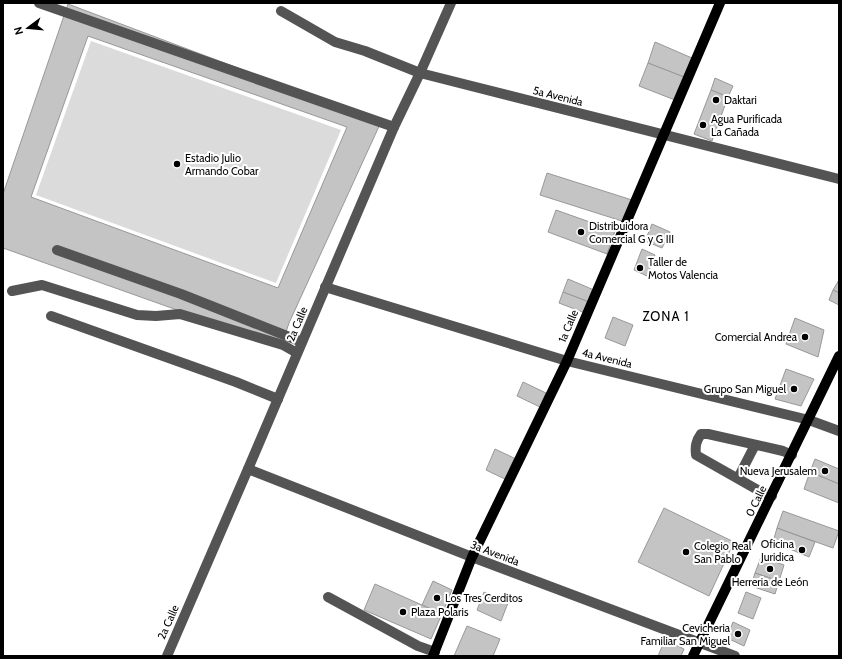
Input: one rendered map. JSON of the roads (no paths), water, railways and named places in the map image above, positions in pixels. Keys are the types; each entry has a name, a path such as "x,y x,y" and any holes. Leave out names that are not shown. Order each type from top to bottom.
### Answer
{"main road":[{"name":"1a Calle","path":"434,654 472,557 567,361 720,3"},
{"name":"0 Calle","path":"693,656 839,356"}],"street":[{"path":"39,3 394,127"},
{"name":"2a Calle","path":"167,656 394,127 420,74 451,3"},
{"name":"5a Avenida","path":"281,11 334,42 365,51 420,74 839,179"},
{"path":"56,250 181,294 302,342"},
{"path":"12,291 42,285 137,315 156,316 180,314 283,346 297,353"},
{"name":"4a Avenida","path":"326,287 567,361 809,420 839,431"},
{"path":"51,316 236,382 278,399"},
{"path":"772,496 763,493 696,455 695,447 697,439 701,434 708,434 783,451 792,455"},
{"path":"738,478 755,445"},
{"name":"3a Avenida","path":"248,469 472,557 735,656"},
{"path":"328,597 434,654"}],"place":[{"name":"Daktari","path":"716,100"},
{"name":"Agua Purificada La Cañada","path":"703,125"},
{"name":"Estadio Julio Armando Cobar","path":"177,164"},
{"name":"Distribuidora Comercial G y G III","path":"581,232"},
{"name":"Taller de Motos Valencia","path":"640,268"},
{"name":"Comercial Andrea","path":"805,337"},
{"name":"Grupo San Miguel","path":"794,389"},
{"name":"Nueva Jerusalem","path":"825,471"},
{"name":"Oficina Juridica","path":"802,550"},
{"name":"Colegio Real San Pablo","path":"686,552"},
{"name":"Herreria de León","path":"770,569"},
{"name":"Los Tres Cerditos","path":"437,598"},
{"name":"Plaza Polaris","path":"403,612"},
{"name":"Cevicheria Familiar San Miguel","path":"738,634"}],"district":[{"name":"ZONA 1","path":"666,316"}]}
